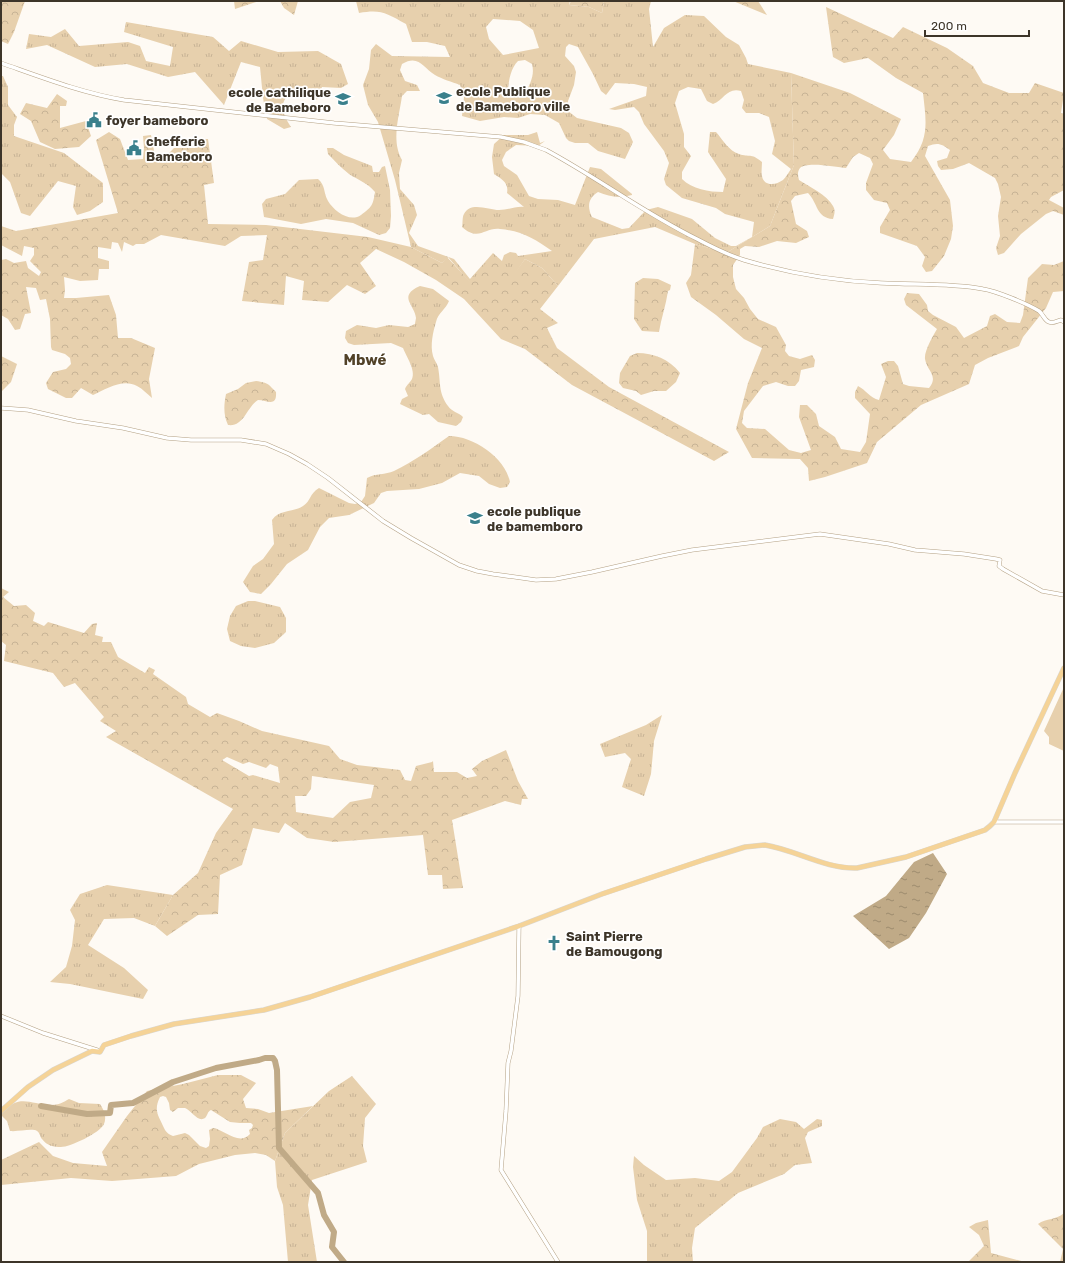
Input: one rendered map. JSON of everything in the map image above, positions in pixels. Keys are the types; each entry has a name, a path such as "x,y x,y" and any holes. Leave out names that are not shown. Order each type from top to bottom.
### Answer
{"main road":[{"path":"1,1111 28,1087 54,1070 92,1051 100,1052 104,1045 156,1029 268,1009 310,997 519,926 602,894 745,847 761,845 768,846 831,865 857,868 910,856 985,830 994,822 1064,668"}],"street":[{"path":"1,63 70,86 124,100 341,123 461,133 517,140 532,144 550,152 663,222 708,245 743,260 834,279 880,283 965,286 986,289 1006,296 1039,311 1049,322 1054,323 1061,320 1064,322"},
{"path":"1,408 28,410 76,421 123,428 167,438 191,440 241,440 266,444 307,464 328,478 383,521 411,538 454,562 467,568 485,573 531,579 552,579 592,572 692,550 820,534 889,544 915,550 964,554 1000,560 1000,566 1003,569 1042,591 1064,596"},
{"path":"994,822 1064,822"},
{"path":"519,926 518,996 508,1063 501,1170 558,1262"},
{"path":"1,1016 43,1033 100,1052"}],"green space":[{"path":"1,1 25,1 8,44 1,41"},
{"path":"234,1 259,1 235,9"},
{"path":"280,1 298,1 294,15 284,8"},
{"path":"356,1 570,1 569,5 589,7 602,13 604,1 651,1 649,9 653,47 664,28 685,15 704,16 726,37 739,45 748,64 791,73 794,165 770,226 726,253 695,244 655,227 594,239 558,286 542,268 525,259 515,274 471,284 448,257 442,263 411,247 395,180 378,122 368,105 363,85 369,69 371,50 376,44 392,56 450,57 445,46 427,42 412,42 406,24 393,17 373,11 359,13","holes":["493,19 520,21 533,30 539,48 503,55 489,39 486,27","569,44 578,47 601,91 606,95 615,83 634,84 647,87 646,96 609,109 615,110 634,107 639,112 644,124 664,151 669,163 664,179 666,185 682,198 716,208 725,214 754,222 752,237 736,246 731,246 715,238 692,219 658,207 646,210 629,228 622,229 592,217 589,210 589,203 592,197 598,192 615,196 632,195 601,169 590,167 575,205 558,200 538,199 529,196 517,175 504,166 502,160 506,152 516,145 538,146 545,141 540,143 537,132 528,135 504,135 494,144 492,157 494,174 506,184 507,193 524,207 499,210 480,207 471,208 463,215 462,227 468,231 478,234 495,229 508,230 534,239 552,251 518,256 516,253 510,252 504,255 502,261 493,253 470,279 454,259 418,246 409,233 417,215 414,205 400,189 399,173 402,160 396,137 402,96 407,91 420,91 417,85 405,81 400,70 402,64 408,61 417,61 435,75 460,85 464,97 462,116 480,121 504,117 518,118 530,114 545,115 559,123 569,141 575,143 588,143 598,151 625,159 633,142 629,133 621,128 577,118 568,111 568,101 574,85 576,72 574,66 565,56 566,47","525,60 532,64 533,68 532,79 529,87 525,94 519,95 508,89 512,70 518,61","688,87 701,89 707,101 713,104 729,92 736,90 741,91 744,100 742,108 746,113 759,113 769,117 775,141 772,154 791,169 784,179 774,184 765,182 762,174 762,162 752,156 735,153 726,145 716,132 710,132 708,152 726,179 723,192 701,189 682,179 682,172 691,156 684,147 684,134 675,103 679,91"]},
{"path":"571,1 604,1 602,13 589,7 569,5"},
{"path":"733,1 758,1 767,15"},
{"path":"826,7 893,38 903,27 947,48 973,66 983,83 1009,93 1029,93 1035,83 1064,93 1061,113 1064,114 1064,190 1051,197 1049,200 1064,208 1064,215 1053,211 1046,214 1021,234 1004,253 998,255 996,248 1000,236 998,216 1001,197 995,178 969,163 953,169 941,170 937,161 947,158 950,150 940,144 928,146 925,156 950,200 953,226 951,239 944,256 932,271 926,272 922,266 925,257 917,246 880,233 880,227 890,210 887,203 874,200 866,190 866,183 873,164 870,158 859,153 853,157 846,168 815,165 803,166 798,172 799,180 827,198 833,206 833,219 827,218 820,213 808,193 795,196 791,201 796,224 807,231 809,237 796,243 777,241 759,247 745,246 740,249 740,255 733,265 733,277 736,289 758,319 776,327 786,345 785,351 789,356 800,359 812,355 815,360 814,367 801,370 799,381 795,386 788,386 776,382 763,386 744,411 742,423 747,428 765,429 789,450 801,453 811,450 799,417 800,405 807,405 816,414 819,426 835,437 841,449 860,452 866,442 870,414 855,398 855,392 858,386 873,398 879,400 886,377 881,364 888,361 894,361 898,366 903,384 929,388 932,384 933,377 926,363 925,356 929,344 937,329 906,305 904,299 907,293 919,294 927,305 928,311 956,327 964,338 987,326 990,316 995,314 1007,322 1020,323 1023,315 1028,278 1042,264 1054,265 1064,261 1064,291 1053,292 1046,308 1023,337 1019,346 988,358 975,365 969,384 921,405 877,442 867,463 809,481 808,468 800,459 752,458 736,429 748,383 762,348 744,339 716,315 691,297 686,283 691,275 695,244 726,253 770,226 794,165 791,73 850,93 901,119 894,135 883,150 890,159 911,162 917,153 924,137 926,121 923,93 896,78 868,58 844,63 833,57"},
{"path":"126,22 213,37 229,51 241,41 278,52 318,51 341,64 348,84 341,88 322,87 318,99 312,100 309,95 301,92 296,92 288,96 283,103 283,110 291,127 284,129 267,119 260,67 241,62 224,105 195,72 168,77 127,64 95,67 47,45 26,49 29,34 51,37 65,29 79,46 128,42 140,46 146,61 170,66 173,47 124,32"},
{"path":"1,76 3,76 8,87 8,105 17,117 14,125 14,136 64,153 103,183 103,202 90,211 77,215 73,207 76,186 58,181 30,216 21,213 10,182 1,173"},
{"path":"57,94 67,101 66,106 60,106 60,128 86,121 91,136 79,147 55,149 40,142 31,121 20,114 26,103 47,108"},
{"path":"109,132 120,139 128,160 143,159 143,136 151,135 155,156 163,159 174,148 195,148 198,139 208,139 214,183 204,185 208,224 266,225 368,237 411,247 442,263 447,257 471,283 491,256 514,274 525,259 542,268 558,286 540,309 558,323 547,328 557,348 609,387 729,452 714,461 572,385 525,349 501,339 464,299 436,280 404,262 376,249 360,263 376,286 365,294 347,285 328,302 302,300 304,281 286,276 284,305 242,301 249,262 263,260 267,235 241,236 225,246 161,235 144,244 136,244 133,246 124,242 122,252 118,243 112,242 111,249 98,247 98,258 109,261 109,269 99,269 98,280 80,281 64,277 64,298 109,295 116,315 118,338 131,338 155,348 149,379 152,398 139,387 126,383 109,387 93,395 81,388 72,398 66,398 48,389 46,383 53,372 66,369 71,364 70,358 65,354 52,350 50,319 46,299 40,300 36,288 26,287 31,313 25,314 20,329 15,330 8,319 1,315 1,260 6,259 14,263 26,261 28,268 39,276 41,272 30,261 34,255 34,248 24,246 22,256 1,245 1,226 16,231 118,213 96,140"},
{"path":"327,148 333,148 344,155 372,166 373,172 379,172 382,167 385,166 390,190 391,216 390,228 386,233 379,235 353,223 326,219 301,224 264,217 262,204 266,199 285,194 299,180 318,179 322,184 326,198 334,209 347,217 357,217 370,208 373,203 375,192 366,184 343,169 328,154"},
{"path":"643,278 658,279 671,285 670,290 668,291 659,332 642,331 634,319 635,283"},
{"path":"420,286 433,289 449,301 437,319 433,334 432,352 438,367 440,387 445,401 453,411 463,417 461,422 456,426 438,422 429,414 423,415 400,404 402,399 408,396 405,389 413,375 412,367 403,348 391,343 354,345 348,343 345,338 346,331 357,325 376,328 389,325 408,327 415,324 415,313 408,297 413,290"},
{"path":"637,353 649,354 661,358 671,364 680,373 676,382 666,391 654,391 641,395 636,391 623,388 619,383 620,373 630,356"},
{"path":"1,356 17,364 11,382 1,392"},
{"path":"256,381 268,384 276,392 275,400 271,402 258,400 238,423 228,425 224,410 226,394 238,389 246,383"},
{"path":"449,436 458,437 478,444 495,456 507,473 510,482 507,487 500,488 489,484 479,476 460,473 442,483 419,489 387,491 381,493 374,503 349,515 329,518 320,527 308,550 287,564 261,594 250,592 243,582 253,566 263,559 274,544 272,520 275,517 279,514 295,510 303,506 319,488 349,503 355,504 361,502 365,496 367,478 394,471"},
{"path":"1,588 9,592 3,597 14,606 26,605 35,613 33,621 44,626 48,622 84,633 92,624 97,623 95,635 103,637 102,642 111,642 118,657 145,673 149,667 155,670 153,674 186,697 188,704 210,717 217,713 262,731 329,746 340,759 357,765 400,770 405,780 411,781 416,766 433,761 434,772 457,772 467,778 477,776 472,769 482,761 506,750 518,781 528,799 522,799 521,805 505,801 452,820 463,888 443,889 442,875 428,875 423,835 334,842 307,838 285,823 279,833 253,828 242,865 220,875 218,914 198,915 167,936 155,926 173,895 198,873 216,833 233,809 106,737 116,731 100,721 104,717 75,683 64,687 53,673 4,661 6,645 1,641","holes":["227,757 243,764 249,762 266,768 270,764 278,767 280,783 253,775 249,776 222,760","312,776 374,785 371,798 350,802 333,818 296,812 295,796 306,796 311,789"]},
{"path":"248,601 255,601 280,607 286,618 286,632 274,643 255,648 241,646 230,641 227,629 230,616 236,606"},
{"path":"1064,687 1064,751 1049,744 1049,737 1044,731"},
{"path":"662,715 654,741 651,774 644,796 622,787 631,759 625,753 605,757 600,744 646,725"},
{"path":"107,885 173,895 155,926 134,918 104,919 88,945 124,968 148,990 143,999 70,984 50,982 66,967 72,946 75,920 70,910 80,894"},
{"path":"218,1075 241,1075 256,1083 243,1099 246,1108 258,1109 269,1113 313,1106 285,1133 275,1161 266,1155 255,1153 235,1155 199,1164 176,1176 112,1181 71,1178 1,1185 1,1160 39,1142 53,1156 73,1163 107,1166 102,1152 127,1116 147,1091","holes":["160,1097 166,1097 170,1110 173,1112 178,1108 185,1108 197,1118 202,1119 205,1118 211,1110 230,1122 251,1123 253,1125 249,1130 250,1134 246,1137 237,1138 213,1128 209,1130 209,1146 206,1148 200,1146 185,1133 173,1136 167,1133 157,1110"]},
{"path":"352,1076 376,1104 365,1118 363,1146 367,1162 312,1180 308,1205 317,1262 288,1262 283,1205 277,1187 275,1161 285,1133 329,1091"},
{"path":"69,1099 79,1103 100,1104 105,1116 104,1124 101,1128 71,1145 56,1147 48,1145 35,1130 10,1131 7,1121 2,1116 2,1112 9,1106 20,1101 52,1105"},
{"path":"780,1119 796,1122 804,1129 817,1119 822,1120 822,1126 808,1132 805,1138 812,1163 795,1165 784,1174 738,1193 695,1228 692,1248 693,1262 647,1262 647,1231 637,1200 633,1167 634,1156 666,1180 695,1178 719,1181 732,1172 757,1138 763,1127"},
{"path":"1064,1213 1064,1262 1060,1262 1063,1249 1038,1224 1058,1217"},
{"path":"988,1220 991,1253 1025,1262 969,1261 984,1246 979,1235 969,1227 976,1223"}],"water":[{"path":"933,853 947,874 926,913 909,938 889,949 853,916 886,896 914,862"}],"waterway":[{"path":"41,1106 87,1114 110,1113 111,1105 133,1103 173,1082 216,1068 265,1058 273,1058 277,1070 279,1148 318,1193 324,1215 334,1232 332,1247 344,1262"}],"place":[{"name":"ecole Publique de Bameboro ville","path":"444,98"},
{"name":"ecole cathilique de Bameboro","path":"343,99"},
{"name":"foyer bameboro","path":"94,120"},
{"name":"chefferie Bameboro","path":"134,148"},
{"name":"ecole publique de bamemboro","path":"475,518"},
{"name":"Saint Pierre de Bamougong","path":"554,943"}],"district":[{"name":"Mbwé","path":"365,360"}]}
